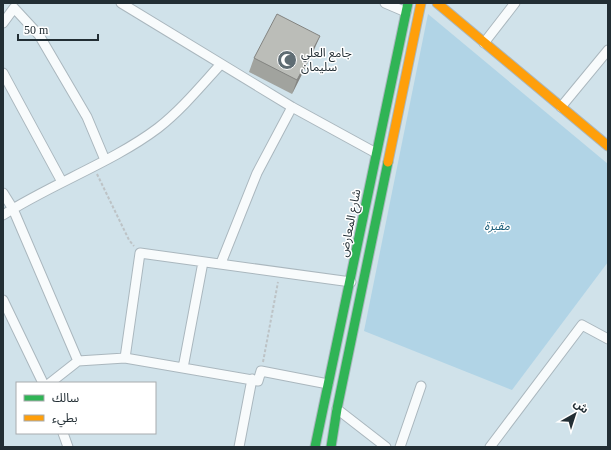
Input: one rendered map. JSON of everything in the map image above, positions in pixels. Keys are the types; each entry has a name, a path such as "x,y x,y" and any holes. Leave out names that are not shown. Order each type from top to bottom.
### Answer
{"street":[{"path":"121,3 220,65 292,107 376,153"},
{"path":"385,3 407,8"},
{"name":"شارع المعارض","path":"331,447 337,409 421,3"},
{"path":"437,3 608,146"},
{"path":"484,43 515,3"},
{"path":"3,23 14,8 39,34 87,117 105,160"},
{"name":"شارع المعارض","path":"315,447 351,282 376,153 407,8"},
{"path":"561,107 608,50"},
{"path":"3,215 13,208 105,160 157,128 192,97 220,65"},
{"path":"3,73 62,182"},
{"path":"221,263 257,173 292,107"},
{"path":"3,193 13,208 78,361"},
{"path":"125,358 140,253 351,282"},
{"path":"183,368 203,262"},
{"path":"3,300 43,382"},
{"path":"490,447 582,325 608,339"},
{"path":"51,382 78,361 125,358 258,381 261,371 328,384"},
{"path":"239,447 252,379"},
{"path":"400,447 421,386"},
{"path":"337,409 386,447"},
{"path":"63,434 68,447"}],"path":[{"path":"93,166 129,240 140,253"},
{"path":"261,371 279,273"}],"green space":[{"name":"مقبرة","path":"428,14 608,164 608,262 512,390 364,331"}],"building":[{"path":"277,14 320,36 297,80 254,58"}],"traffic: fast":[{"path":"315,447 408,3"},
{"path":"331,447 337,409 388,162"}],"traffic: slow":[{"path":"388,162 421,3"},
{"path":"437,3 608,146"}],"place":[{"name":"جامع العلي سليمان","path":"287,60"}]}
